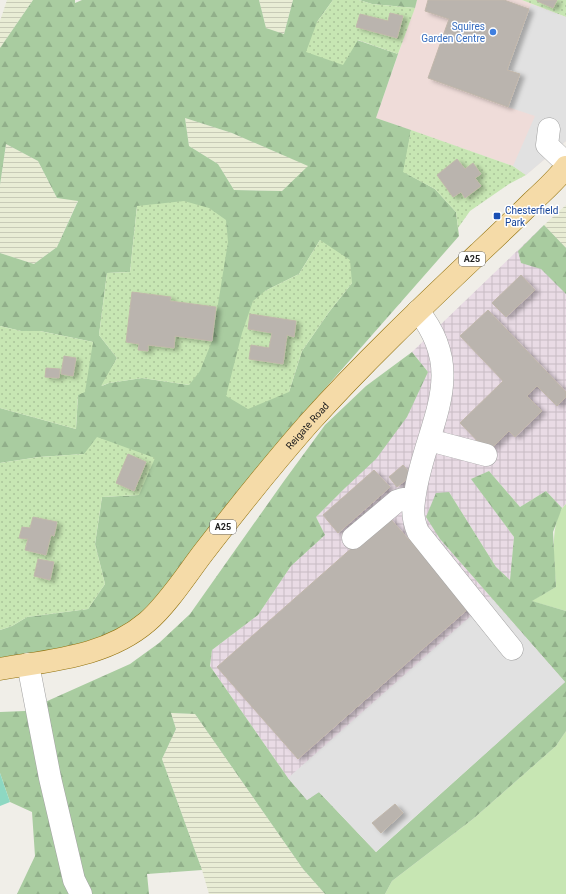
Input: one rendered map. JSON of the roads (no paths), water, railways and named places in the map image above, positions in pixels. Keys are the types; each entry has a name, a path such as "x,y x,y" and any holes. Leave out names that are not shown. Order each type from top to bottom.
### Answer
{"main road":[{"name":"Reigate Road","path":"35,663 73,657 107,646 127,636 147,622 162,606 237,509 309,424 377,350 564,172"},
{"name":"A25","path":"0,668 35,663"}],"lane":[{"path":"549,129 547,145 564,172"},
{"path":"418,311 428,324 436,339 443,372 442,392 418,474 412,514 418,532 512,649"},
{"path":"426,450 486,455"},
{"path":"353,538 397,501 403,499 414,499"},
{"path":"35,663 50,778 74,880 81,894"}],"place":[{"name":"Squires Garden Centre","path":"493,32"},
{"name":"Chesterfield Park","path":"497,216"}]}
